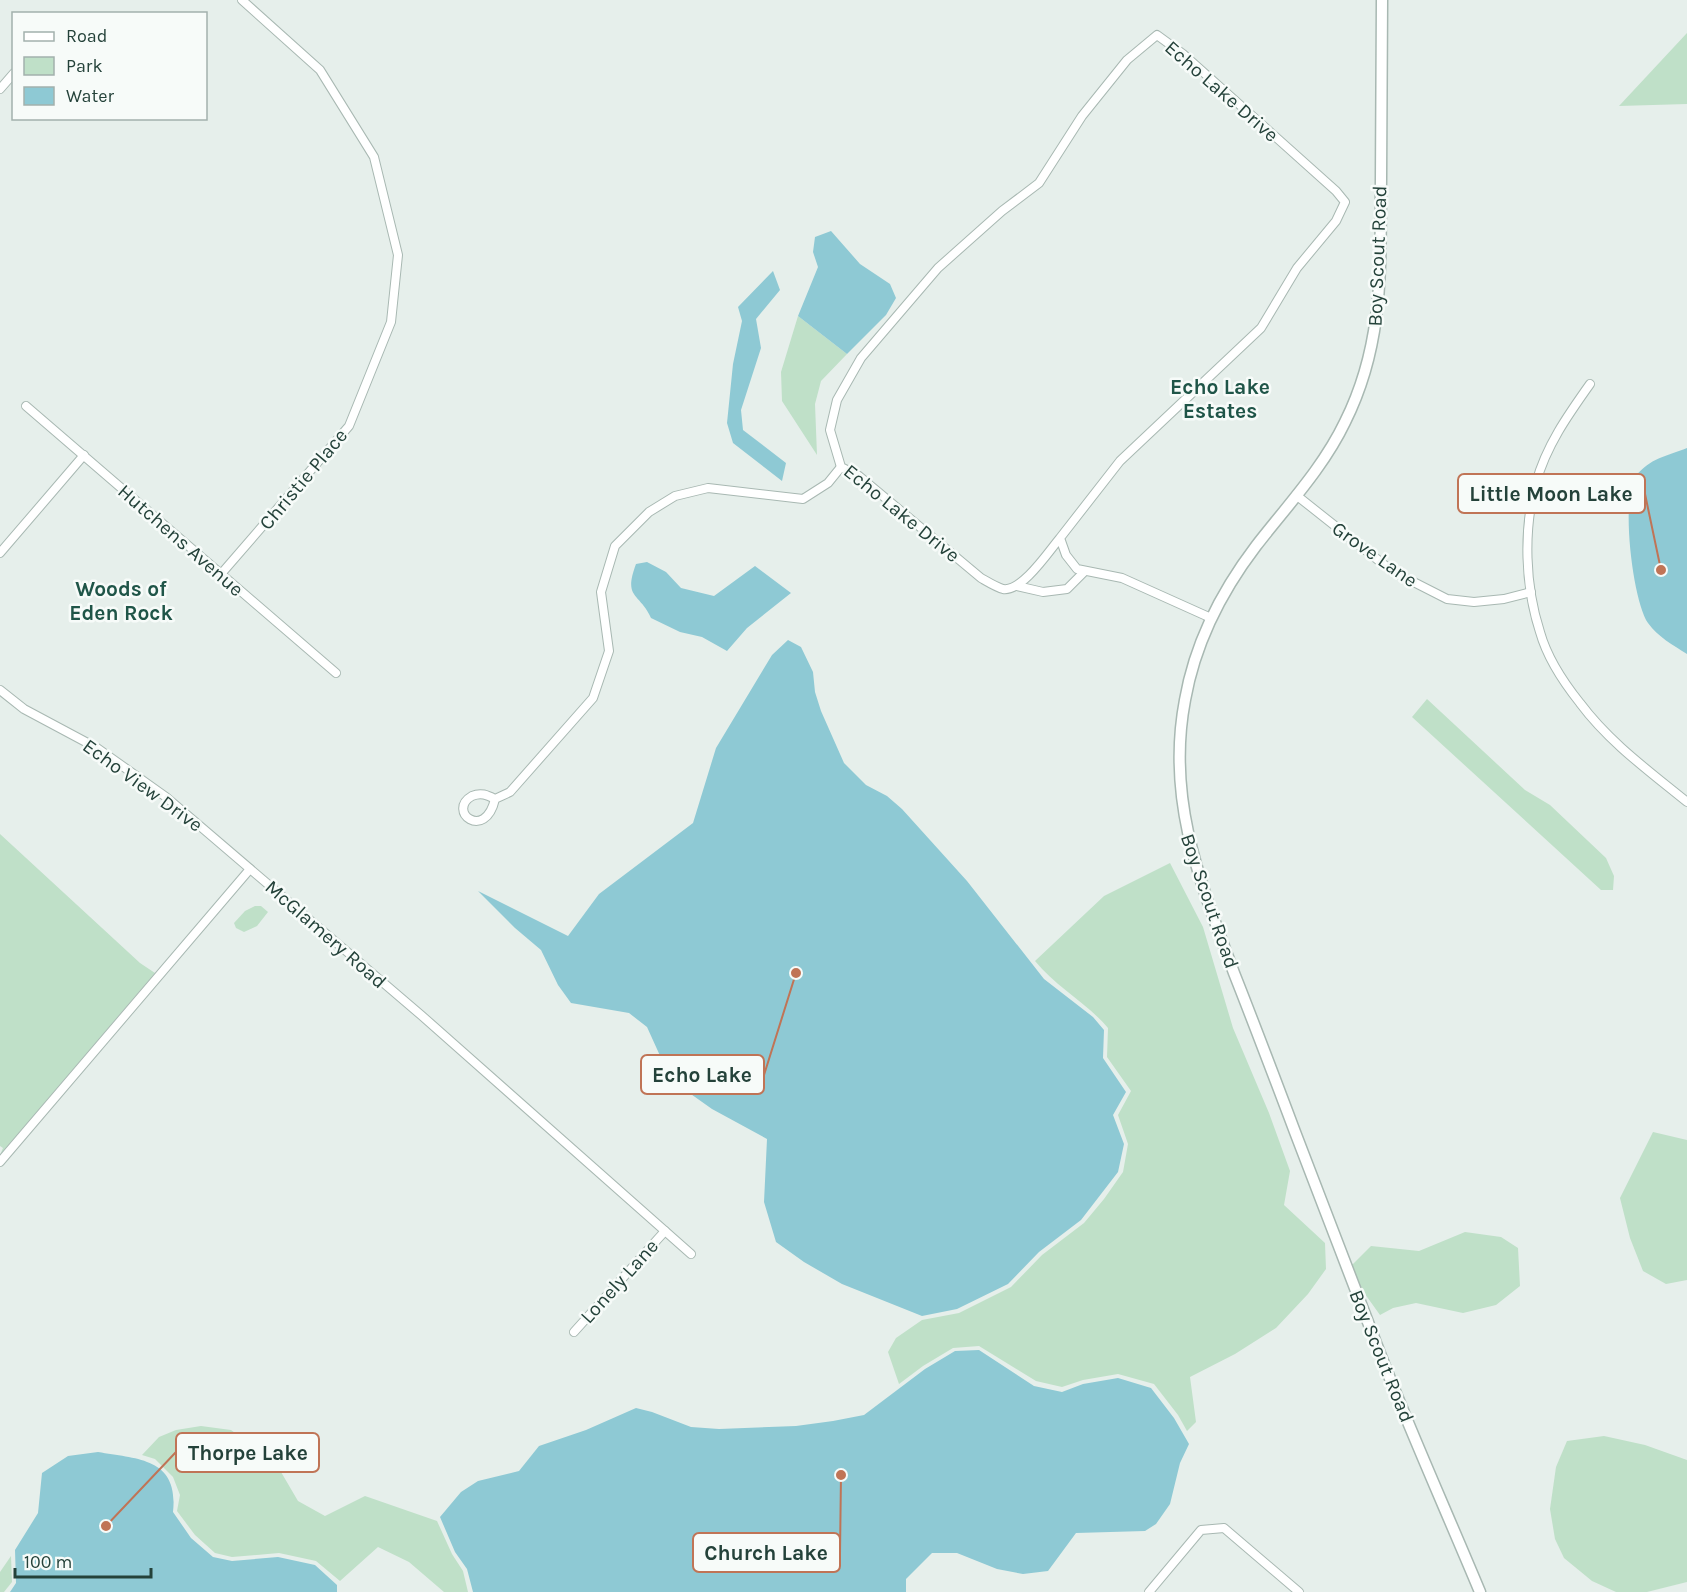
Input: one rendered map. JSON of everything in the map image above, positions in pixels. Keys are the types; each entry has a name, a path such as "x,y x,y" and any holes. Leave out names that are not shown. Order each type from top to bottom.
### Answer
{"street":[{"name":"Christie Place","path":"221,574 349,426 391,322 398,255 374,157 320,70 242,0"},
{"name":"Boy Scout Road","path":"1382,0 1380,269 1376,327 1364,374 1348,417 1328,453 1234,576 1211,618 1191,673 1180,732 1181,799 1192,854 1227,954 1382,1358 1480,1592"},
{"name":"Echo Lake Drive","path":"1017,586 1060,538 1120,461 1261,328 1297,268 1336,221 1345,202 1336,191 1191,62 1156,35 1127,60 1082,116 1039,183 1002,211 939,268 861,358 837,400 830,430 841,467 860,476 981,578 1003,589 1017,586 1043,592 1067,589 1084,572"},
{"path":"0,89 12,75"},
{"path":"1590,384 1556,433 1536,483 1527,540 1531,592 1540,633 1561,676 1580,704 1617,745 1687,802"},
{"name":"Hutchens Avenue","path":"26,406 336,674"},
{"path":"0,553 84,455"},
{"path":"495,799 510,792 593,698 609,651 601,592 615,546 649,512 675,496 708,488 803,499 828,483 841,467"},
{"name":"Grove Lane","path":"1296,495 1392,571 1447,599 1474,602 1504,599 1531,592"},
{"path":"1060,538 1069,561 1077,569 1122,578 1211,618"},
{"name":"Echo View Drive","path":"0,690 24,709 98,748 166,797 250,869"},
{"name":"McGlamery Road","path":"0,1162 250,869 421,1015 691,1254"},
{"name":"Lonely Lane","path":"574,1332 665,1231"},
{"path":"1149,1592 1201,1530 1224,1528 1299,1592"}],"green space":[{"path":"1687,33 1687,104 1619,106"},
{"path":"798,316 847,354 821,381 815,404 817,455 782,401 781,372"},
{"path":"1427,699 1525,790 1550,805 1606,858 1614,876 1613,890 1601,890 1412,717"},
{"path":"0,834 140,963 155,973 0,1155 3,1148 0,1146"},
{"path":"1170,863 1203,927 1233,1028 1269,1113 1290,1171 1284,1205 1325,1243 1326,1269 1308,1294 1276,1328 1235,1354 1190,1377 1196,1422 1187,1431 1178,1415 1154,1384 1118,1374 1083,1380 1062,1387 1036,1381 979,1346 953,1348 899,1384 888,1352 896,1338 922,1320 959,1313 1011,1287 1042,1255 1084,1223 1123,1172 1128,1144 1118,1115 1131,1091 1107,1057 1108,1028 1035,961 1104,896"},
{"path":"261,906 268,912 257,926 244,932 236,928 234,923 245,911"},
{"path":"1653,1132 1687,1140 1687,1280 1666,1284 1643,1271 1630,1238 1620,1198"},
{"path":"1465,1232 1501,1237 1518,1248 1520,1286 1496,1305 1463,1313 1416,1303 1393,1308 1380,1315 1360,1287 1352,1265 1371,1246 1419,1251"},
{"path":"201,1426 231,1430 261,1452 281,1472 298,1501 325,1516 365,1496 437,1521 452,1554 463,1571 468,1592 444,1592 409,1562 378,1547 340,1581 316,1561 279,1553 232,1557 215,1553 195,1535 177,1511 180,1495 173,1477 155,1459 142,1455 159,1437 176,1430"},
{"path":"1604,1436 1645,1445 1687,1460 1687,1582 1647,1592 1616,1592 1592,1581 1564,1558 1555,1539 1550,1509 1556,1467 1567,1441"},
{"path":"11,1556 12,1582 4,1592 0,1592 0,1572"}],"water":[{"path":"831,231 860,264 890,284 896,298 886,315 847,354 798,316 818,267 813,252 815,237"},
{"path":"773,271 780,290 756,319 761,348 741,410 743,430 786,463 782,481 733,443 727,423 733,364 742,321 738,307"},
{"path":"1687,448 1687,654 1656,632 1648,623 1643,612 1633,573 1629,505 1631,488 1641,470 1653,461"},
{"path":"647,562 666,572 681,588 714,596 755,566 791,593 747,628 727,651 702,637 680,632 651,618 634,594 631,584 636,564"},
{"path":"788,640 801,647 813,672 815,692 821,711 844,763 866,785 887,796 902,809 967,881 1044,979 1093,1017 1104,1030 1103,1058 1126,1092 1113,1115 1124,1144 1118,1172 1081,1220 1039,1252 1008,1284 957,1309 922,1316 842,1284 804,1262 776,1242 764,1202 767,1139 712,1109 671,1080 647,1027 629,1013 571,1003 558,985 541,950 478,891 568,936 599,894 693,823 716,748 772,655"},
{"path":"979,1350 1034,1386 1062,1392 1083,1384 1118,1378 1151,1388 1174,1418 1189,1444 1180,1463 1170,1504 1156,1524 1145,1531 1076,1533 1048,1571 1023,1574 997,1569 957,1553 932,1553 906,1579 906,1592 473,1592 467,1569 455,1552 440,1517 461,1492 478,1481 519,1471 539,1446 586,1430 636,1408 691,1427 719,1429 796,1426 833,1421 864,1415 925,1369 955,1351"},
{"path":"98,1452 141,1460 153,1464 162,1471 169,1481 173,1494 173,1512 191,1538 213,1557 232,1561 278,1557 315,1565 337,1585 337,1592 10,1592 16,1583 15,1550 38,1513 42,1473 68,1456"}],"place":[{"name":"Little Moon Lake","path":"1661,570"},
{"name":"Echo Lake","path":"796,973"},
{"name":"Church Lake","path":"841,1475"},
{"name":"Thorpe Lake","path":"106,1526"}],"district":[{"name":"Echo Lake Estates","path":"1220,399"},
{"name":"Woods of Eden Rock","path":"121,601"}]}
